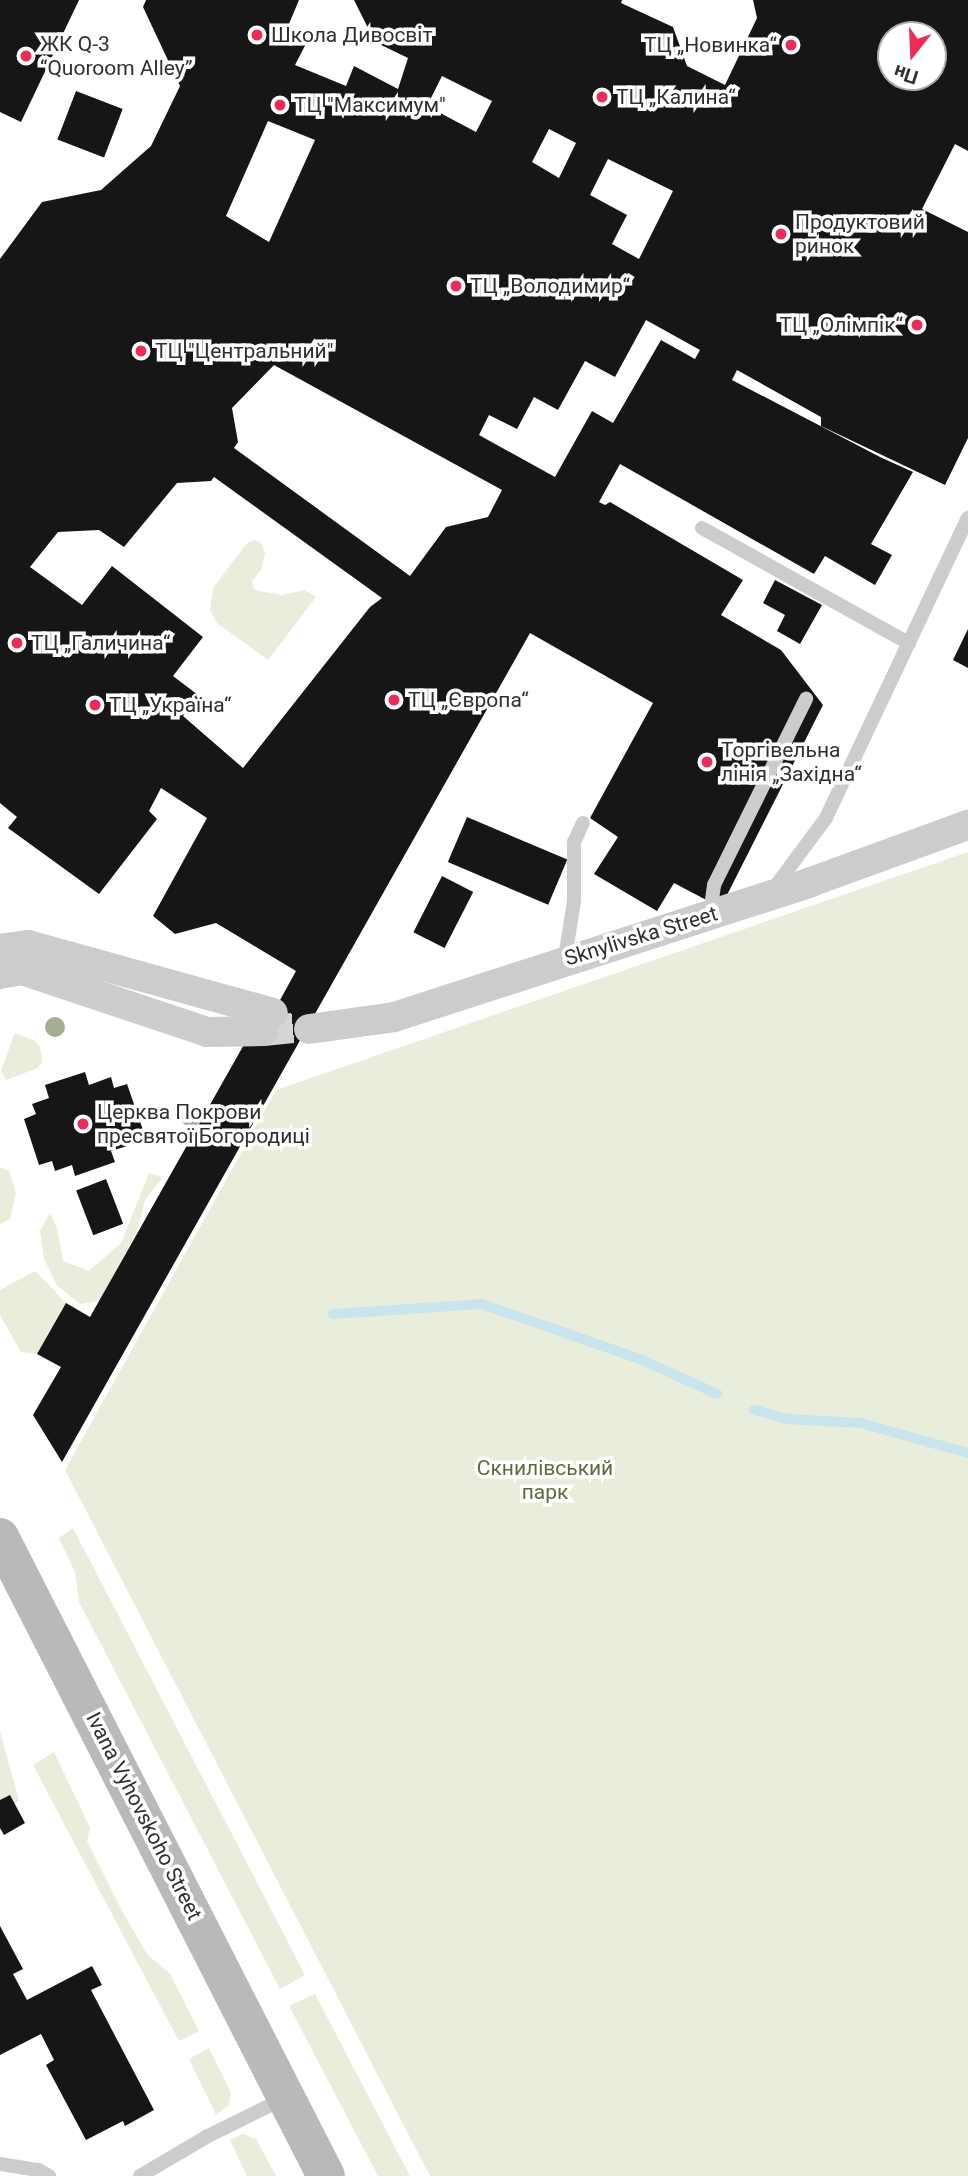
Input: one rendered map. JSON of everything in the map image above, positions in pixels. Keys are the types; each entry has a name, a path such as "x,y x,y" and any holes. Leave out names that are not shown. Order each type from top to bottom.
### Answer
{"main road":[{"name":"Ivana Vyhovskoho Street","path":"0,1537 326,2176"}],"street":[{"name":"Sknylivska Street","path":"309,1029 394,1017 561,961 709,916 968,825"},
{"path":"0,949 28,945 268,1022 207,1032 22,970 0,974"}],"lane":[{"path":"769,895 827,818 968,518"},
{"path":"702,528 909,643"},
{"path":"709,916 715,885 806,699"},
{"path":"561,961 565,958 574,901 574,842 583,823"},
{"path":"139,2176 208,2136 286,2097"},
{"path":"0,2164 39,2170 49,2176"}],"green space":[{"path":"255,540 262,544 265,554 261,570 252,581 254,590 281,595 305,590 316,597 268,660 217,623 210,610 213,588 247,543"},
{"name":"Скнилівський парк","path":"968,852 968,2176 430,2176 65,1470 276,1090"},
{"path":"15,1033 35,1041 40,1047 42,1062 38,1068 6,1080 1,1070"},
{"path":"0,1167 9,1171 16,1193 10,1219 0,1224"},
{"path":"149,1173 163,1177 145,1200 138,1228 100,1301 80,1304 57,1285 44,1259 40,1231 50,1213 57,1228 63,1261 89,1271 121,1243"},
{"path":"35,1271 66,1303 37,1354 21,1352 0,1315 0,1290"},
{"path":"73,1528 305,1975 280,1989 79,1602 75,1572 59,1538"},
{"path":"0,1731 19,1801 0,1812"},
{"path":"54,1752 90,1828 87,1841 120,1907 147,1954 170,1974 199,2031 179,2041 33,1765"},
{"path":"315,1994 410,2176 378,2176 289,2006"},
{"path":"209,2048 231,2093 229,2105 216,2115 189,2059"},
{"path":"243,2134 256,2139 276,2176 247,2176 230,2140"}],"building":[{"name":"ЖК Q-3 “Quoroom Alley”","path":"0,0 79,0 21,122 0,112"},
{"path":"146,0 299,0 286,31 308,40 295,65 346,86 354,66 398,89 408,58 375,42 354,0 622,0 621,3 673,27 687,66 725,85 757,18 753,0 968,0 968,151 955,144 922,209 968,232 968,438 945,485 821,426 821,417 737,370 732,380 880,457 913,472 871,544 892,555 875,585 825,556 814,574 620,464 599,502 605,505 610,502 743,580 721,615 781,650 823,705 725,899 712,903 674,883 657,911 594,874 618,837 590,818 653,703 530,633 62,1462 33,1415 61,1367 37,1354 66,1303 90,1317 246,1041 263,1031 296,971 216,923 175,934 153,916 207,818 161,788 149,811 157,819 99,894 8,828 17,817 0,803 0,259 42,202 101,190 151,146 180,86 143,7","holes":["442,76 492,101 476,132 427,106","268,121 315,140 269,242 226,216","549,129 576,143 559,178 532,162","608,159 673,191 639,259 612,244 627,215 590,195","646,320 700,350 695,359 661,340 613,423 592,411 555,477 479,435 489,415 517,429 534,397 558,410 585,361 615,377","274,365 502,490 488,517 446,527 410,576 234,448 238,442 232,408","214,477 382,598 370,607 243,768 183,716 198,695 173,676 203,637 112,566 82,605 30,567 58,532 99,530 124,547 177,483 211,481"]},
{"path":"76,91 123,109 104,157 57,140"},
{"path":"775,580 822,605 800,644 777,631 785,615 763,603"},
{"path":"968,629 968,668 953,660"},
{"path":"467,817 567,860 548,905 448,862"},
{"path":"442,876 473,892 445,948 413,932"},
{"name":"Церква Покрови пресвятої Богородиці","path":"85,1072 89,1085 111,1077 114,1088 127,1084 143,1130 130,1134 134,1144 111,1151 115,1162 75,1176 72,1165 55,1171 52,1161 39,1165 24,1119 36,1114 32,1104 49,1098 45,1085"},
{"path":"106,1179 123,1224 93,1235 76,1190"},
{"path":"10,1795 25,1823 4,1835 0,1828 0,1800"},
{"path":"0,1926 23,1969 13,1974 27,2000 92,1966 102,1985 91,1990 154,2110 125,2126 123,2121 86,2140 46,2065 54,2060 41,2034 0,2055"}],"waterway":[{"path":"333,1314 482,1304 640,1359 717,1394"},
{"path":"754,1410 787,1419 861,1423 968,1453"}],"tunnel":[{"path":"263,1031 303,1027"}],"place":[{"name":"Школа Дивосвіт","path":"257,35"},
{"name":"ТЦ „Новинка“","path":"791,45"},
{"name":"ЖК Q-3 “Quoroom Alley”","path":"26,56"},
{"name":"ТЦ „Калина“","path":"602,97"},
{"name":"ТЦ \"Максимум\"","path":"280,105"},
{"name":"Продуктовий ринок","path":"781,234"},
{"name":"ТЦ „Володимир“","path":"456,286"},
{"name":"ТЦ „Олімпік“","path":"917,325"},
{"name":"ТЦ \"Центральний\"","path":"141,351"},
{"name":"ТЦ „Галичина“","path":"17,643"},
{"name":"ТЦ „Європа“","path":"394,700"},
{"name":"ТЦ „Україна“","path":"95,705"},
{"name":"Торгівельна лінія „Західна“","path":"707,762"},
{"name":"Церква Покрови пресвятої Богородиці","path":"83,1124"}]}
